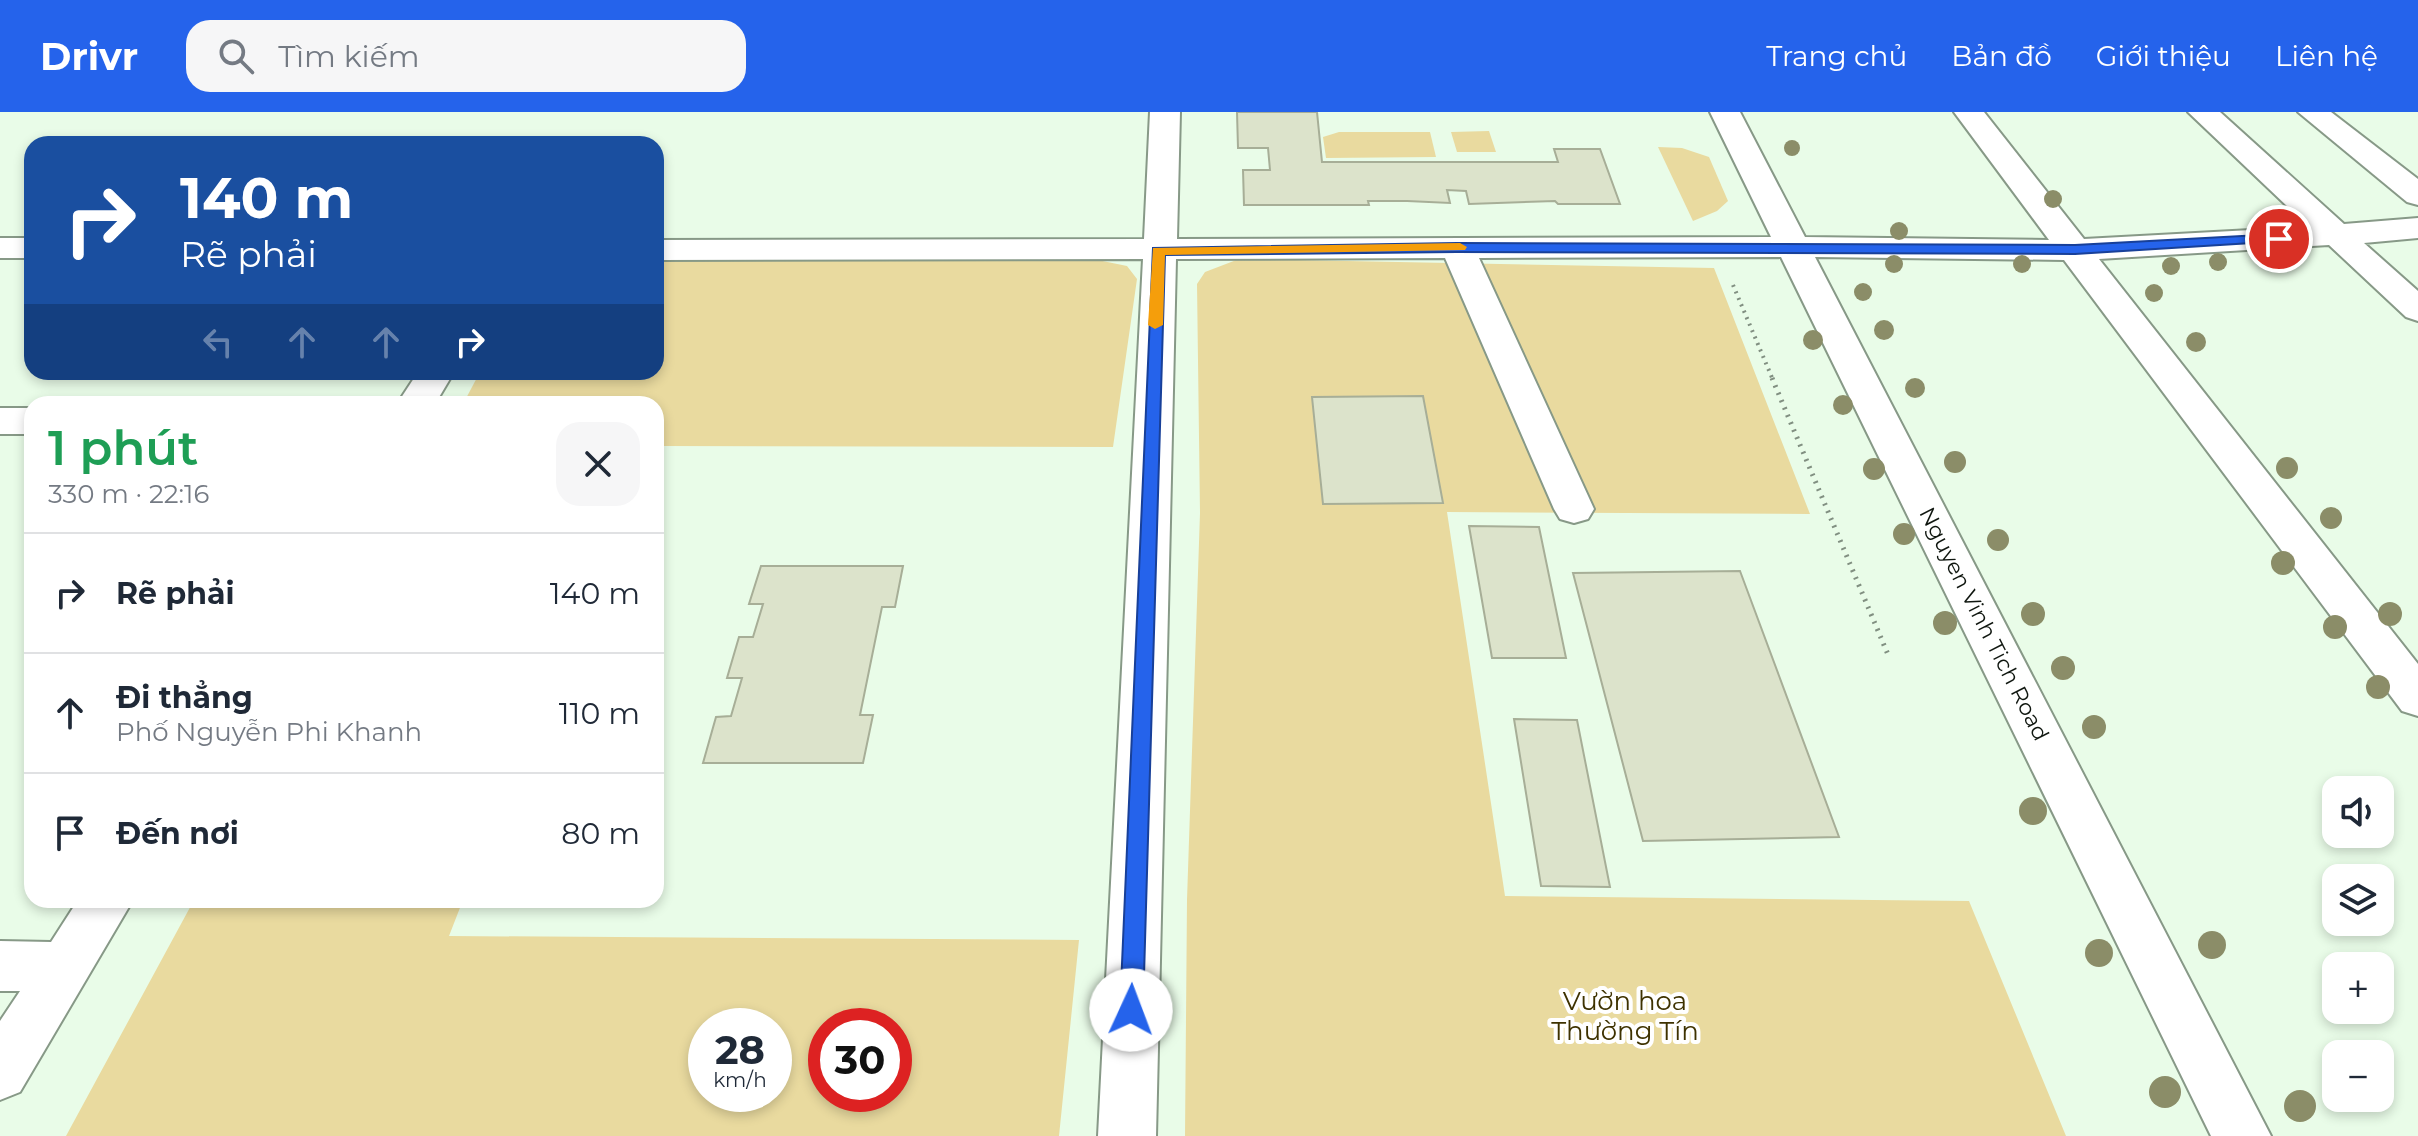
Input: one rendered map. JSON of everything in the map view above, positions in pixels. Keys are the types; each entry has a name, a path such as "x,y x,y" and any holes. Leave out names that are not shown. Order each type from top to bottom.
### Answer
{"street":[{"path":"1127,1136 1165,112"},
{"name":"Nguyen Vinh Tich Road","path":"1725,112 2242,1136"},
{"path":"1969,112 2418,698"},
{"path":"2203,112 2418,310"},
{"path":"2313,112 2418,195"},
{"path":"664,250 1158,251 1457,247 2075,250 2418,228"},
{"path":"1457,247 1574,509"},
{"path":"0,248 24,248"},
{"path":"0,421 24,421"},
{"path":"0,1072 102,908"},
{"path":"0,966 66,967"}],"path":[{"path":"1717,247 1889,657"}],"green space":[{"path":"1489,131 1496,152 1457,152 1451,132"},
{"path":"1339,132 1430,132 1436,157 1326,158 1323,137"},
{"path":"1658,147 1682,148 1709,157 1728,201 1717,211 1693,221"},
{"path":"664,256 1083,257 1127,266 1137,279 1113,447 664,446 664,396 467,396 476,380 664,380"},
{"name":"Vườn hoa Thường Tín","path":"1239,259 1714,268 1810,514 1447,512 1505,896 1969,901 2066,1136 1185,1136 1187,900 1200,513 1197,284 1205,272"},
{"path":"190,908 460,908 449,936 1079,940 1059,1136 66,1136"}],"building":[{"path":"1237,112 1317,112 1322,162 1558,162 1554,149 1600,149 1620,204 1558,204 1555,201 1469,204 1466,191 1447,190 1450,203 1368,201 1369,205 1244,205 1243,170 1270,170 1268,148 1238,148"},
{"path":"1423,396 1443,503 1323,504 1312,397"},
{"path":"1469,526 1539,527 1566,658 1492,658"},
{"path":"761,566 903,566 895,607 882,607 860,715 873,715 863,763 703,763 716,717 731,716 742,678 727,678 739,637 753,637 763,604 749,604"},
{"path":"1740,571 1839,837 1643,841 1573,573"},
{"path":"1514,719 1577,720 1610,887 1541,886"}],"slow traffic":[{"path":"1155,325 1158,251 1460,247"}],"route":[{"path":"1131,1010 1158,251 1457,247 2075,250 2279,239"}]}
